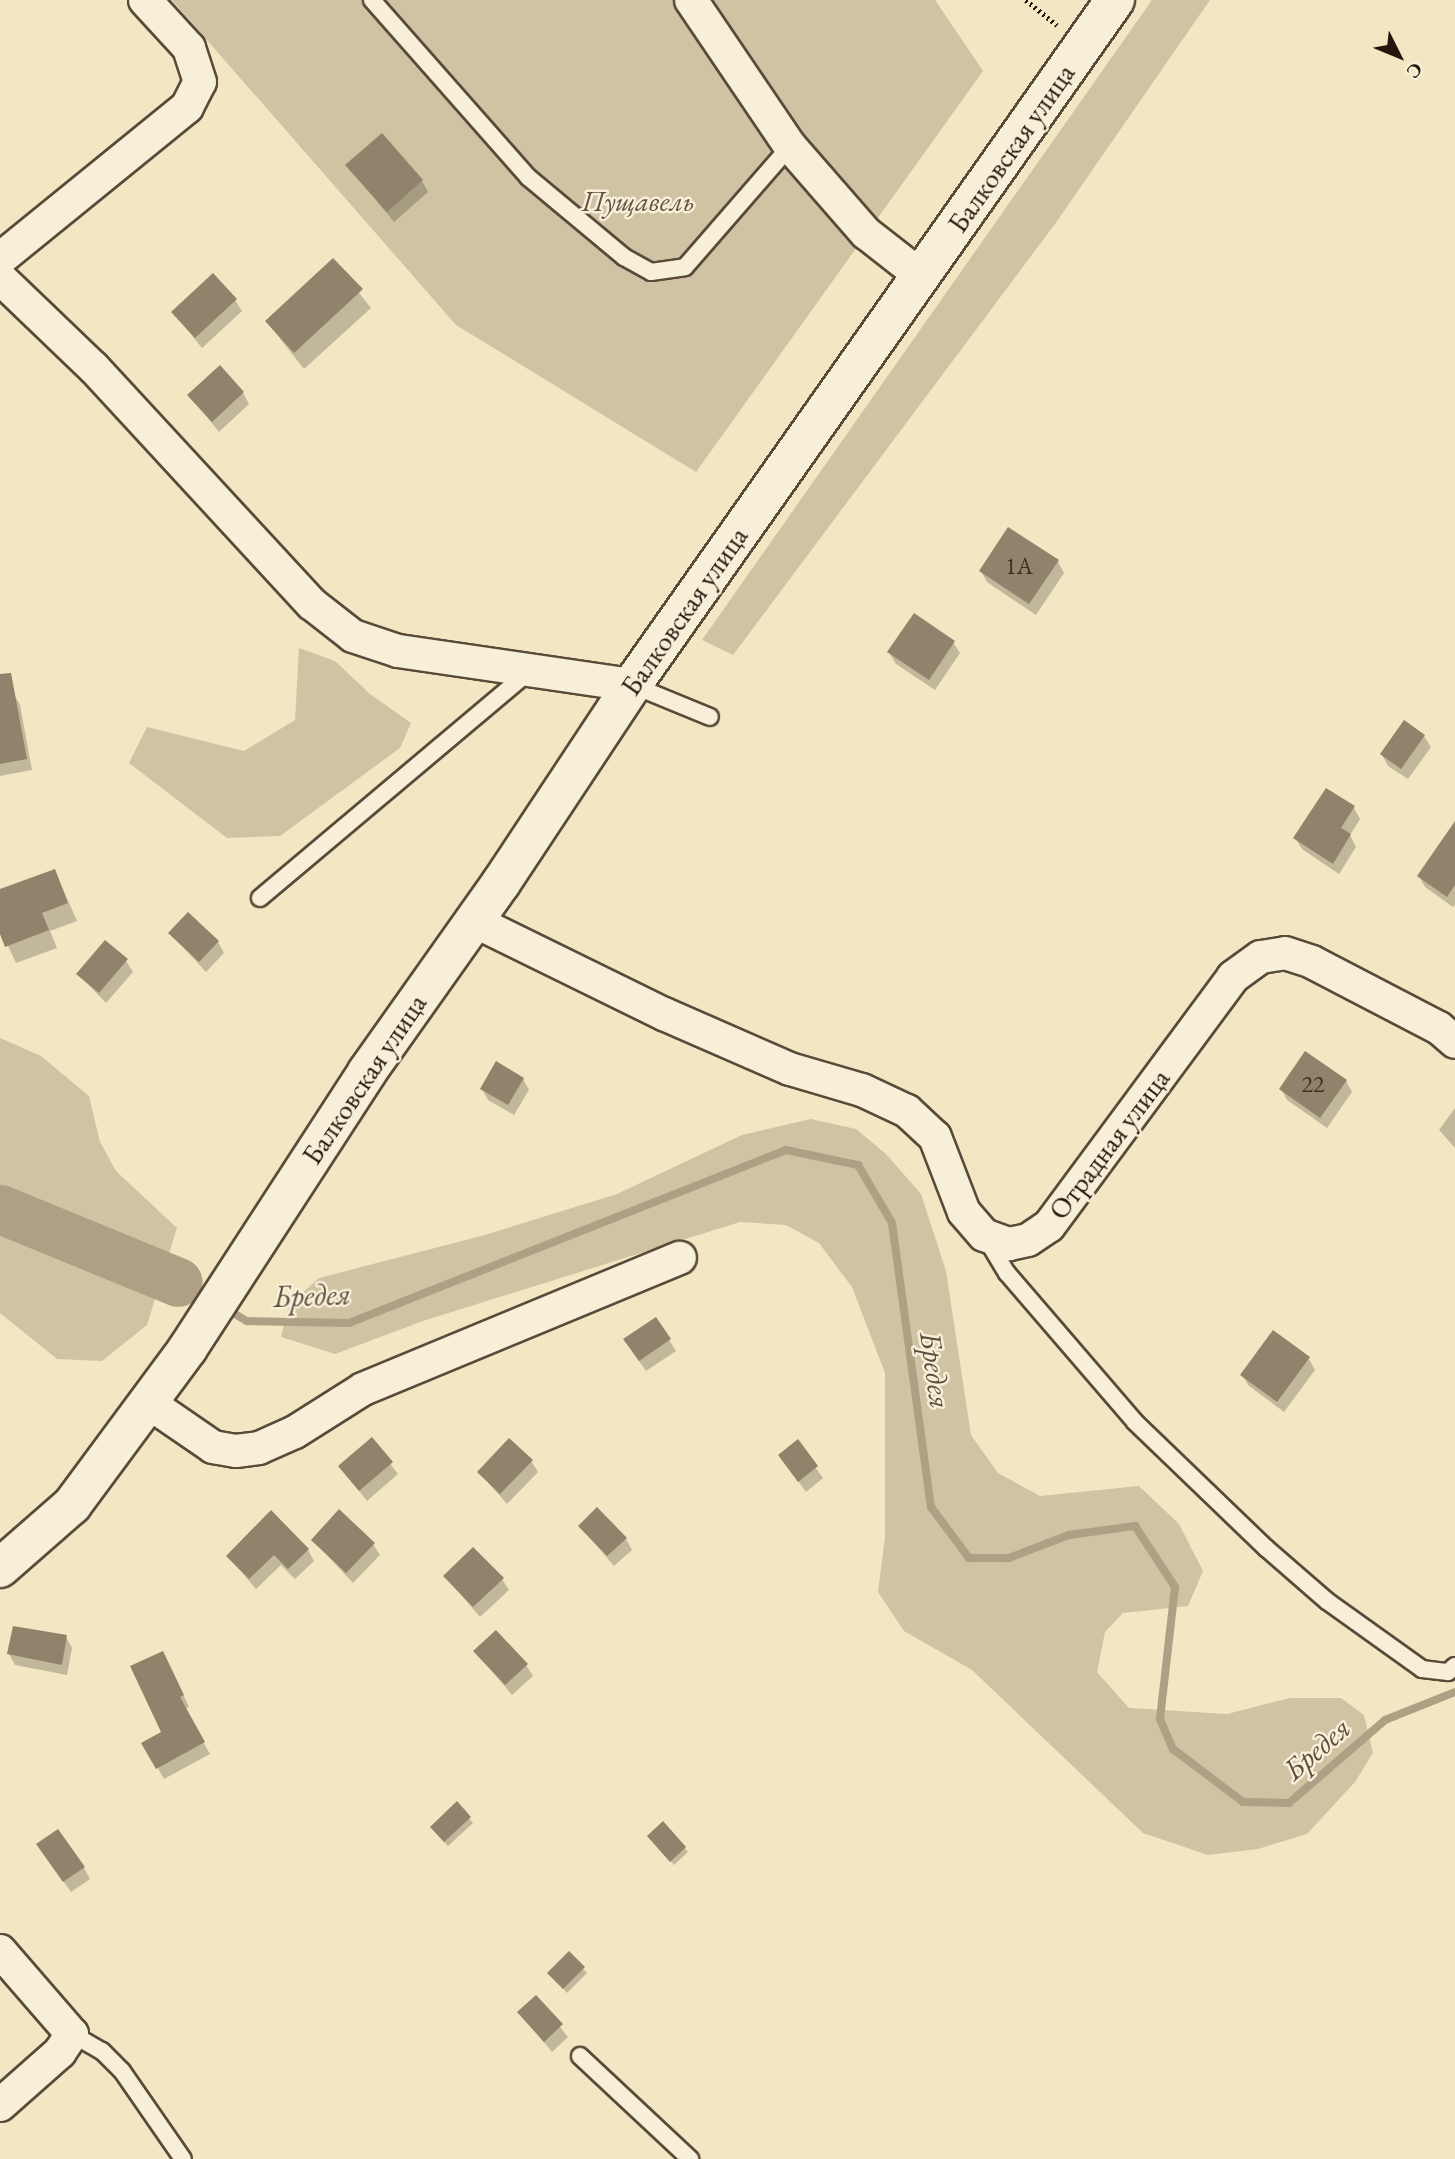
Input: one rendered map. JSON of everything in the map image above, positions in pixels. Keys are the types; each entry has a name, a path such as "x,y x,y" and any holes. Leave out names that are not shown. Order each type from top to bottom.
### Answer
{"main road":[{"name":"Балковская улица","path":"0,1568 72,1505 149,1403 188,1348 263,1229 632,685 1115,0"}],"street":[{"path":"145,0 189,48 200,82 187,107 1,276 94,368 312,604 353,636 398,651 632,685"},
{"path":"691,0 790,146 866,233 920,276"},
{"path":"474,921 664,1014 790,1069 862,1090 907,1111 935,1137 964,1212 984,1236"},
{"name":"Отрадная улица","path":"984,1236 1009,1244 1028,1240 1049,1226 1233,977 1261,957 1285,953 1311,962 1439,1028 1455,1042"},
{"path":"149,1403 213,1447 236,1451 259,1448 295,1432 363,1389 680,1258"},
{"path":"0,1951 72,2034 60,2052 0,2105"}],"lane":[{"path":"372,0 528,177 624,257 650,272 685,267 790,146"},
{"path":"260,898 530,670"},
{"path":"632,685 710,717"},
{"path":"984,1236 1007,1273 1135,1422 1266,1548 1327,1601 1422,1669 1448,1672 1455,1666"},
{"path":"72,2034 102,2051 122,2071 183,2159"},
{"path":"580,2056 690,2159"}],"path":[{"path":"1026,0 1083,45"}],"green space":[{"name":"Пущавель","path":"172,0 935,0 983,71 696,472 456,325"},
{"path":"1152,0 1210,0 1055,224 733,655 702,640"},
{"path":"299,648 335,661 370,694 411,723 400,748 280,836 227,838 129,763 147,727 244,751 295,720"},
{"path":"0,1038 41,1056 89,1096 100,1142 116,1171 177,1228 147,1325 102,1361 57,1359 0,1313"},
{"path":"811,1119 856,1129 886,1154 921,1194 946,1271 971,1435 998,1473 1040,1496 1139,1486 1179,1524 1203,1571 1188,1606 1123,1613 1105,1632 1097,1672 1129,1708 1227,1714 1290,1698 1341,1698 1364,1715 1373,1753 1355,1782 1307,1834 1258,1849 1208,1855 1143,1833 972,1670 904,1631 878,1592 885,1537 885,1373 852,1287 819,1243 786,1225 740,1222 423,1321 335,1354 281,1337 289,1305 319,1278 485,1235 617,1194 742,1135"}],"building":[{"path":"382,133 423,180 387,212 345,165"},
{"path":"333,258 363,289 294,353 265,321"},
{"path":"213,273 237,299 195,338 171,312"},
{"path":"220,365 244,392 212,422 187,395"},
{"path":"1008,527 1059,560 1029,604 979,571"},
{"path":"914,613 955,641 929,680 887,652"},
{"path":"11,673 27,759 0,764 0,674"},
{"path":"1404,720 1425,735 1401,769 1380,754"},
{"path":"1326,788 1355,806 1341,828 1351,834 1333,864 1293,838"},
{"path":"1455,821 1455,885 1447,897 1417,876"},
{"path":"55,869 68,903 42,913 49,930 5,947 0,934 0,889"},
{"path":"188,912 219,941 199,962 168,933"},
{"path":"105,940 128,959 99,993 76,974"},
{"path":"1305,1051 1347,1080 1320,1118 1279,1089"},
{"path":"496,1061 524,1078 508,1105 480,1089"},
{"path":"656,1317 671,1339 639,1361 623,1339"},
{"path":"1273,1330 1310,1357 1277,1402 1240,1375"},
{"path":"372,1437 393,1462 359,1491 338,1466"},
{"path":"509,1438 533,1460 500,1494 477,1472"},
{"path":"798,1439 818,1466 798,1482 778,1455"},
{"path":"597,1507 627,1538 607,1556 578,1526"},
{"path":"339,1509 375,1543 346,1573 311,1540"},
{"path":"271,1510 309,1549 288,1569 274,1555 249,1579 226,1556"},
{"path":"473,1547 504,1578 473,1607 443,1576"},
{"path":"13,1626 67,1635 62,1665 7,1654"},
{"path":"496,1630 528,1664 505,1685 473,1651"},
{"path":"163,1651 184,1695 180,1697 205,1742 156,1769 141,1743 161,1732 130,1666"},
{"path":"457,1801 471,1817 444,1842 430,1827"},
{"path":"663,1821 686,1847 670,1862 647,1836"},
{"path":"58,1829 85,1867 63,1882 36,1844"},
{"path":"569,1951 585,1967 563,1989 547,1973"},
{"path":"536,1995 563,2024 544,2042 517,2012"}],"waterway":[{"name":"Бредея","path":"225,1308 247,1321 349,1323 786,1150 858,1165 892,1223 931,1507 969,1558 1009,1558 1069,1535 1135,1526 1175,1587 1160,1719 1173,1749 1243,1802 1289,1803 1385,1720 1455,1692"},
{"path":"0,1209 178,1282"},
{"name":"Бредея","path":"178,1282 207,1299"}]}
